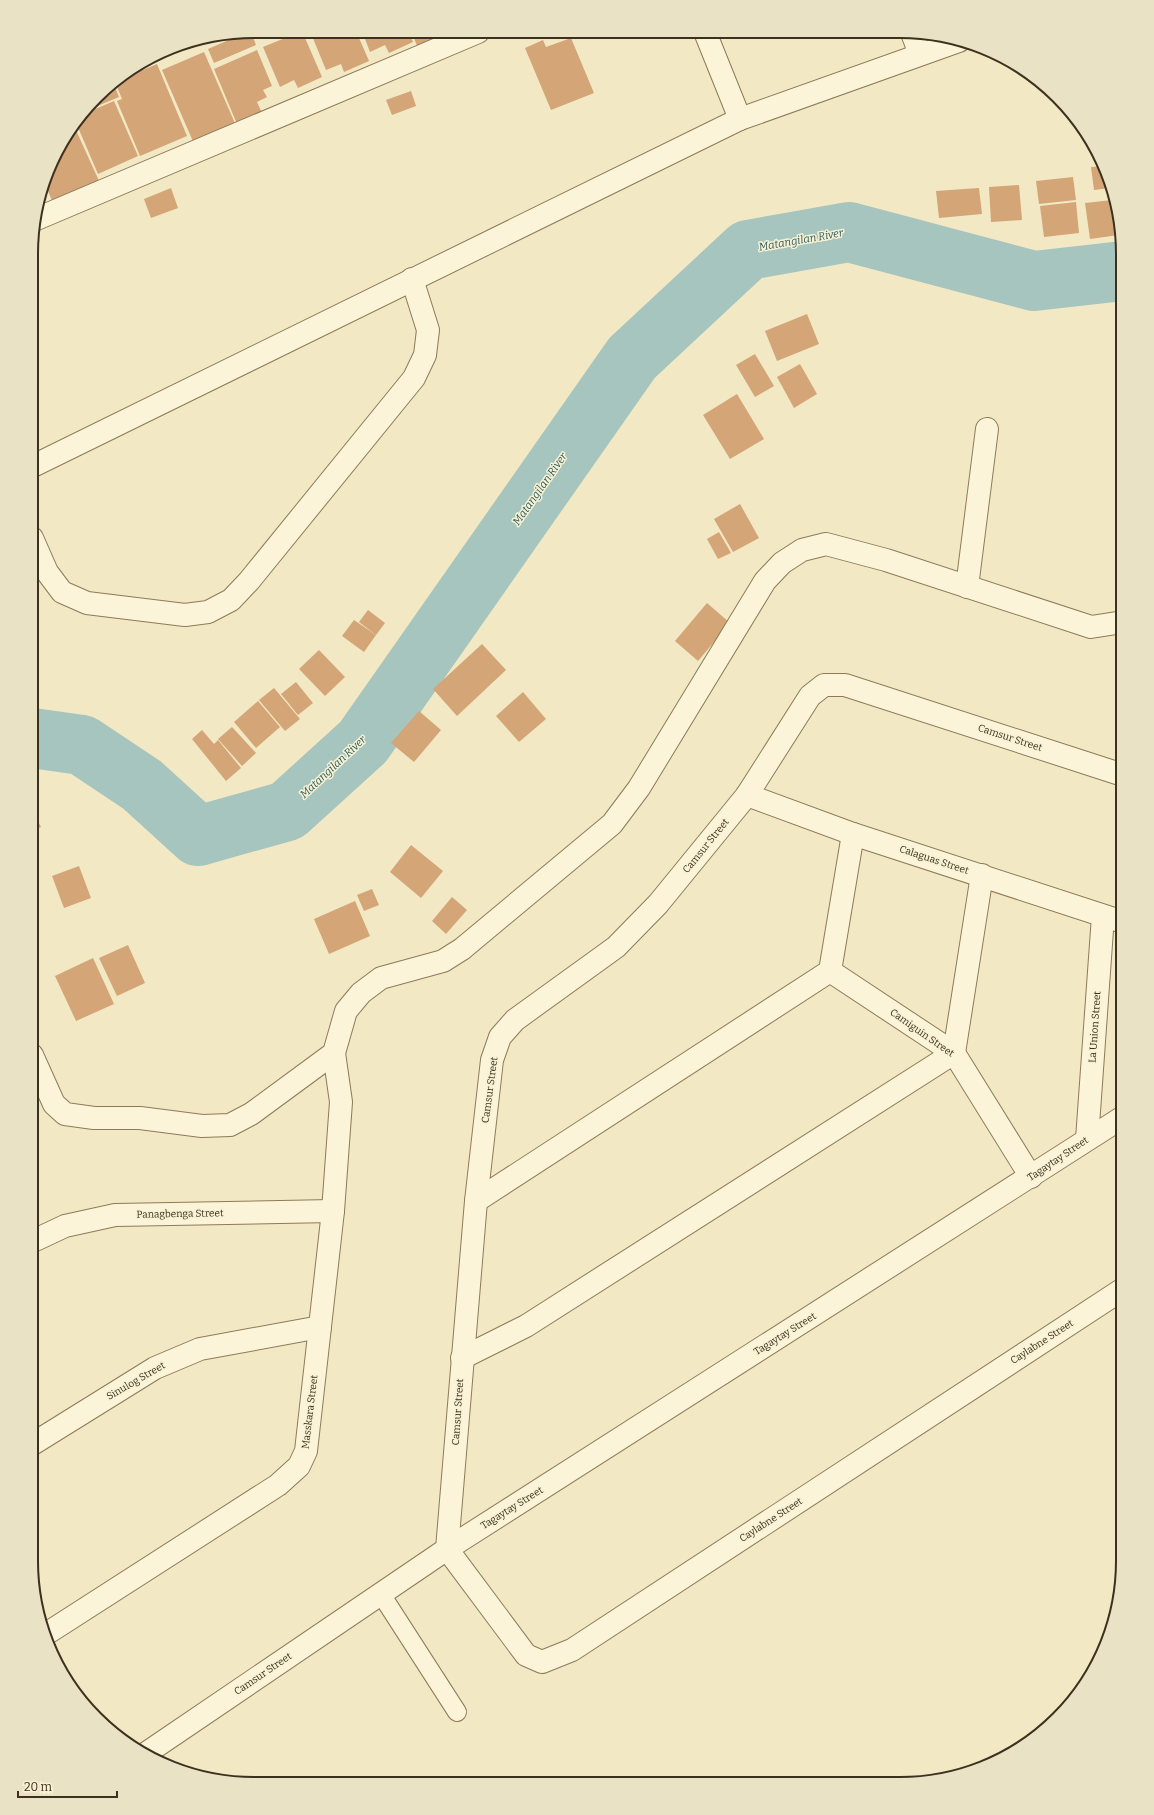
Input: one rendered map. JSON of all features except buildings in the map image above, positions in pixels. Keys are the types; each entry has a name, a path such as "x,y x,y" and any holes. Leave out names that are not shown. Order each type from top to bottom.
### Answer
{"street":[{"path":"41,217 464,38"},
{"path":"707,38 740,119"},
{"path":"914,38 920,54"},
{"path":"38,463 740,119 951,44"},
{"path":"38,552 47,572 62,592 87,603 185,615 208,612 231,600 249,581 414,378 425,355 428,330 412,279"},
{"path":"967,587 988,429"},
{"path":"38,1068 54,1104 65,1114 94,1118 140,1118 202,1126 230,1125 250,1114 334,1053 346,1010 361,993 381,978 443,961 462,949 612,824 639,788 765,582 782,563 802,550 826,544 886,560 1091,627 1116,623"},
{"name":"Camsur Street","path":"150,1750 447,1549 476,1201 492,1060 500,1037 514,1020 616,947 658,904 747,795 810,696 824,685 845,685 1116,772"},
{"name":"Calaguas Street","path":"747,795 853,834 1113,919"},
{"path":"476,1201 830,971 853,834"},
{"path":"462,1358 526,1326 954,1053 982,876"},
{"name":"La Union Street","path":"1087,1139 1113,919"},
{"name":"Camiguin Street","path":"830,971 954,1053 1031,1177"},
{"name":"Masskara Street","path":"49,1632 278,1485 299,1466 306,1451 333,1211 341,1102 334,1053"},
{"name":"Tagaytay Street","path":"447,1549 1116,1121"},
{"name":"Panagbenga Street","path":"38,1238 64,1226 115,1215 333,1211"},
{"name":"Caylabne Street","path":"447,1549 526,1655 542,1662 572,1650 1116,1295"},
{"name":"Sinulog Street","path":"38,1441 155,1368 200,1349 320,1327"}],"lane":[{"path":"381,1594 457,1712"}],"waterway":[{"name":"Matangilan River","path":"38,739 82,745 142,785 198,836 287,811 363,742 632,358 748,250 849,232 1034,281 1116,272"}]}
